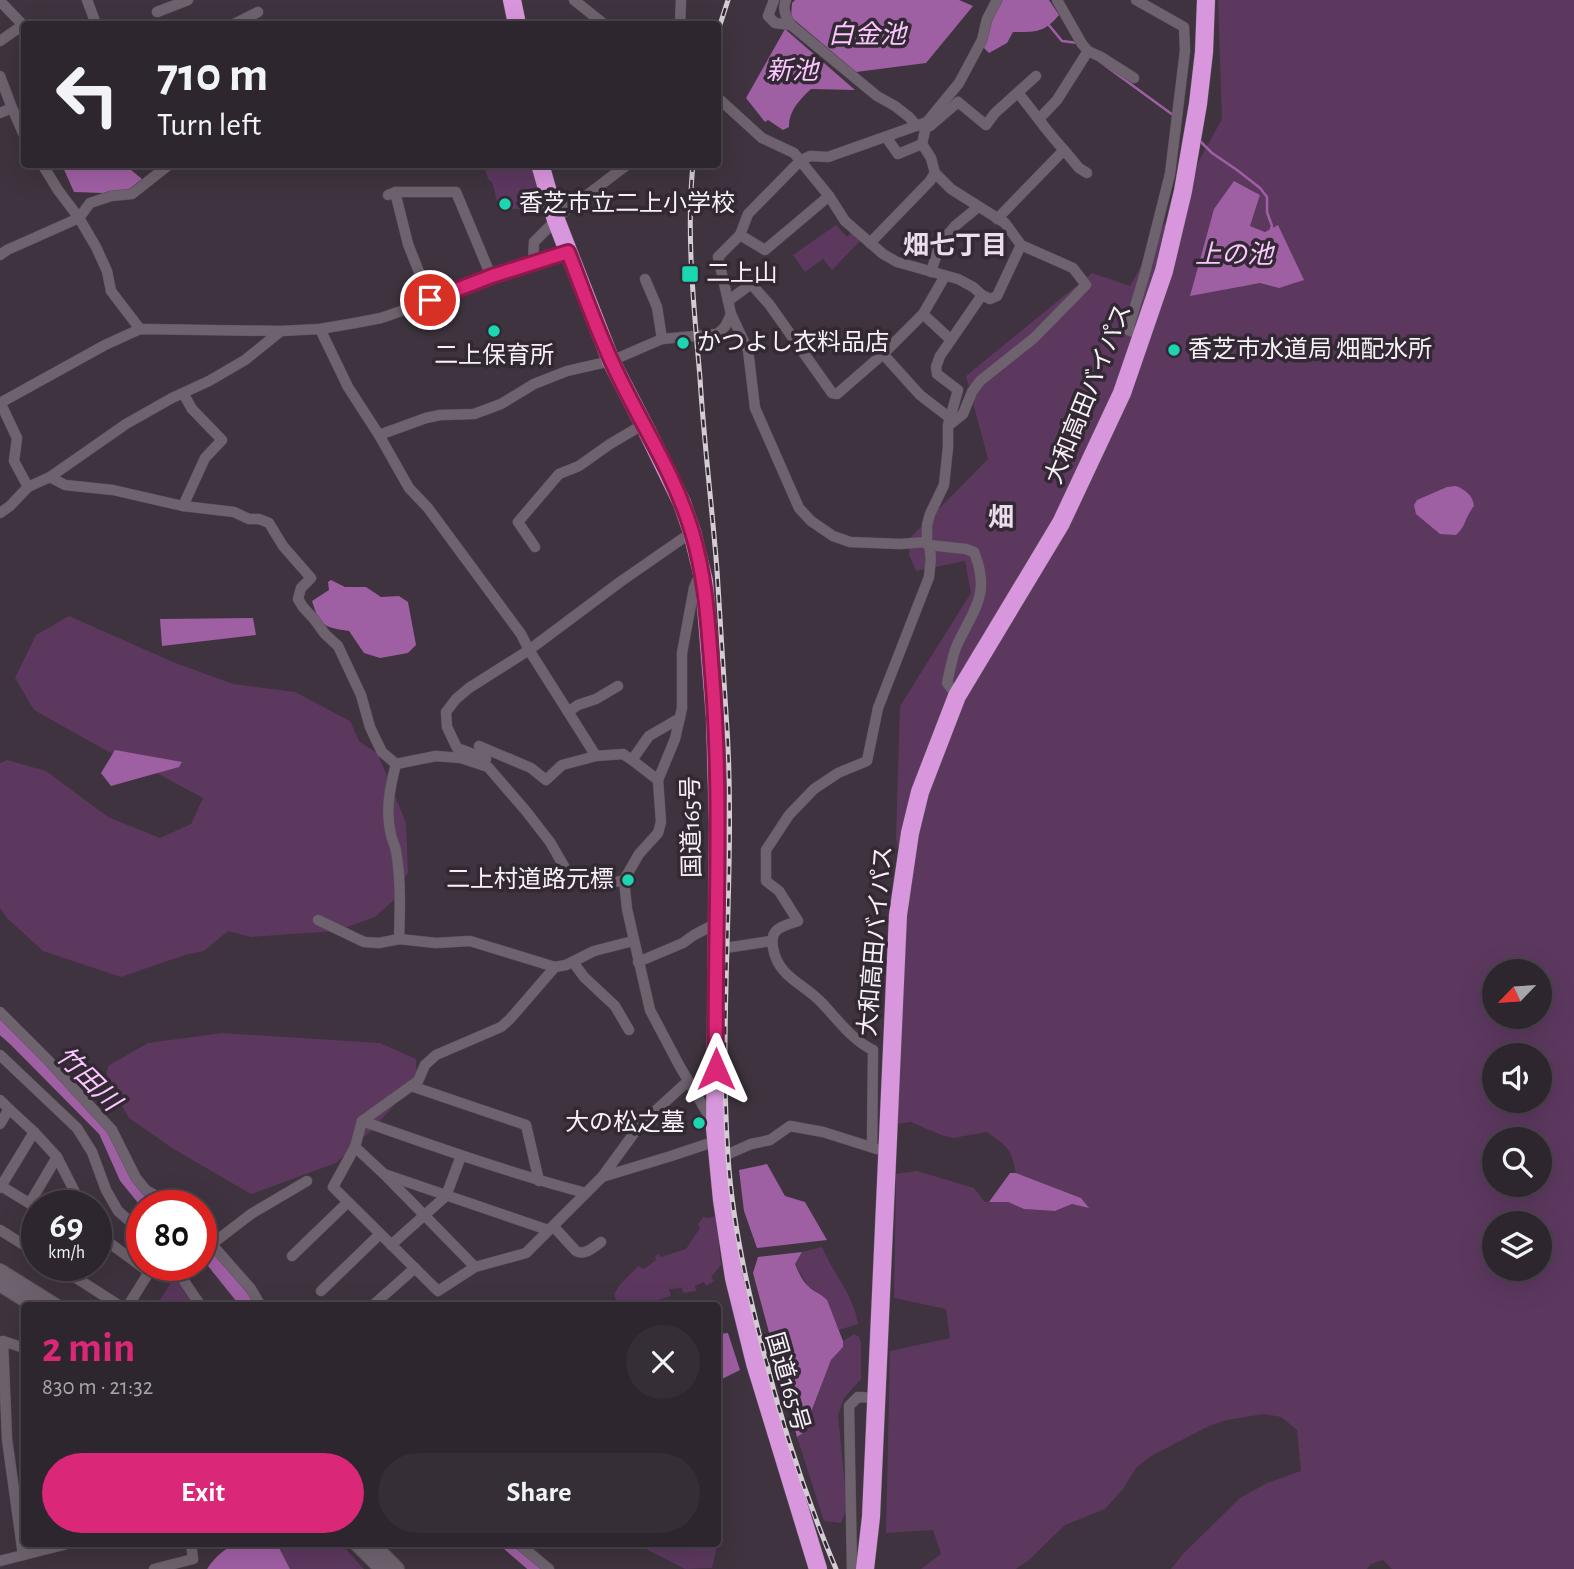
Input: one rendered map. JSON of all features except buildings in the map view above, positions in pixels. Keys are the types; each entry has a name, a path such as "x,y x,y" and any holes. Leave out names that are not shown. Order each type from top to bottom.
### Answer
{"highway":[{"name":"大和高田バイパス","path":"865,1569 871,1517 876,1398 879,1150 898,915 910,833 920,792 957,696 1061,523 1122,393 1164,271 1183,191 1198,104 1194,51 1206,0"},
{"path":"512,1 516,21"},
{"name":"国道165号","path":"541,168 556,220 611,361 682,503 702,570 715,717 718,825 717,1159 734,1278 755,1363 786,1467 821,1569"}],"main road":[{"path":"0,1271 50,1302"},
{"path":"0,1284 29,1302"},
{"path":"360,1547 382,1569"},
{"path":"375,1547 397,1569"}],"street":[{"path":"87,0 95,21"},
{"path":"158,12 169,3 188,0"},
{"path":"574,0 600,21"},
{"path":"680,21 681,0"},
{"path":"774,0 768,16 775,23 791,25"},
{"path":"786,0 785,12 791,25 877,96 923,126"},
{"path":"949,422 963,414 972,392 981,381 1034,338 1086,285 1073,268 1021,245 1005,223 951,189 935,173 931,158 922,144 923,126 959,83 982,40 987,19 997,0"},
{"path":"1056,0 1088,51 1134,78"},
{"path":"1136,0 1184,27 1194,51"},
{"path":"0,1 21,23"},
{"path":"240,21 258,12"},
{"path":"0,40 21,28"},
{"path":"1039,119 1057,100 1088,51"},
{"path":"0,76 21,128"},
{"path":"957,696 947,683 956,648 975,612 981,592 979,566 974,552 928,544 850,542 834,536 811,521 799,508 755,408 748,349 731,314 718,257 740,235 748,214 800,162 810,156 828,157 923,126 958,102 986,125 995,113 1036,76"},
{"path":"1018,93 1045,130 1079,168 1087,173"},
{"path":"721,101 762,138 794,153 829,196 845,221 897,262 958,279 990,299 997,296 1021,245"},
{"path":"0,113 12,108"},
{"path":"886,137 898,154 922,144"},
{"path":"997,219 1064,150"},
{"path":"44,168 96,247 107,271 111,291 140,329"},
{"path":"0,255 79,218 90,204 111,196 132,194 165,168"},
{"path":"533,263 534,242 570,206 623,168"},
{"path":"870,243 935,173"},
{"path":"430,300 392,193 456,192 491,276"},
{"path":"740,235 765,250 829,196"},
{"path":"931,272 940,244 955,226 978,207"},
{"path":"28,487 14,461 17,438 0,402 140,329 320,329 381,318 491,276 568,252"},
{"path":"728,301 751,284 769,304 832,393 837,394 923,314 945,276"},
{"path":"645,279 657,307 662,339"},
{"path":"717,1159 751,1144 770,1140 790,1126 822,1132 879,1150 873,1050 855,1037 812,994 781,970 775,958 771,942 774,932 798,921 779,891 766,881 766,850 789,815 814,789 838,773 867,761 878,708 929,577 931,558 927,525 944,485 949,422 958,390 937,374 936,367 940,356 982,295"},
{"path":"379,435 426,418 474,414 500,404 534,384 567,371 611,361 662,339 717,334 724,330 731,314"},
{"path":"923,314 951,340"},
{"path":"320,329 348,387 409,488 467,559 521,635 596,757"},
{"path":"0,513 28,487 50,477 126,424 245,360 281,331"},
{"path":"883,354 949,422"},
{"path":"183,393 192,409 222,440 205,458 183,506"},
{"path":"535,547 518,522 559,474 579,466 644,424"},
{"path":"50,477 65,485 113,490 183,506 234,512 249,519 269,523 282,546 311,578 301,588 298,599 325,634 338,646 361,695 376,740 382,752 396,764"},
{"path":"488,766 491,760 457,748 447,727 446,712 456,699 529,650 692,532"},
{"path":"602,1177 671,1156 715,1134 650,1010 633,941 624,880 639,854 660,829 662,822 658,780 680,718 682,653 694,588 702,570"},
{"path":"568,712 618,686"},
{"path":"632,760 649,736 680,718"},
{"path":"479,746 531,768 546,780 562,765 623,754 658,780"},
{"path":"396,764 436,756 461,758 488,766 550,842 571,874 595,887 624,880"},
{"path":"396,764 389,794 389,814 396,849 399,939"},
{"path":"318,920 364,942 379,943 399,939 436,943 470,941 555,967 566,965 594,951 633,941"},
{"path":"638,962 683,943 717,923"},
{"path":"716,947 771,942"},
{"path":"573,962 584,977 615,1006 629,1030"},
{"path":"555,967 501,1027 436,1055 425,1065 418,1081 362,1121 355,1147 333,1187 438,1291 475,1267 526,1253 602,1177 640,1125 688,1081"},
{"path":"0,1012 112,1130 136,1178 146,1190"},
{"path":"0,1055 76,1128 92,1152 106,1190 118,1211 126,1218"},
{"path":"411,1086 526,1125 539,1181"},
{"path":"0,1100 57,1157 74,1190"},
{"path":"0,1124 9,1109"},
{"path":"362,1121 461,1156 586,1193"},
{"path":"21,1197 1,1187 34,1132"},
{"path":"355,1147 475,1267"},
{"path":"391,1245 446,1196 461,1156"},
{"path":"41,1190 57,1157"},
{"path":"384,1174 551,1228 580,1253 601,1242"},
{"path":"217,1240 251,1214 307,1181"},
{"path":"292,1256 348,1202"},
{"path":"0,1230 21,1243"},
{"path":"321,1291 380,1234"},
{"path":"112,1245 149,1272 130,1302"},
{"path":"217,1250 251,1289 259,1302"},
{"path":"377,1302 415,1268"},
{"path":"81,1281 114,1302"},
{"path":"184,1281 198,1302"},
{"path":"21,1347 1,1341 7,1439 21,1540"},
{"path":"852,1569 849,1406 858,1397 876,1398"},
{"path":"22,1547 23,1555"},
{"path":"0,1561 54,1547"},
{"path":"154,1569 193,1559 191,1547"},
{"path":"523,1547 549,1569"}],"shaded area":[{"path":"1218,0 1574,0 1574,1569 1392,1569 1383,1560 1371,1564 1367,1569 1171,1569 1240,1498 1267,1483 1301,1471 1297,1430 1281,1417 1264,1414 1209,1426 1151,1456 1136,1468 1123,1489 1105,1509 1065,1525 1016,1569 921,1569 941,1554 933,1530 886,1533 890,1351 950,1338 946,1309 894,1298 896,1174 917,1171 974,1188 985,1202 1008,1202 1024,1209 1055,1211 1072,1204 1088,1207 1081,1198 1016,1173 1007,1148 987,1132 953,1138 911,1122 897,1124 906,899 896,838 900,706 971,593 965,561 916,571 909,555 911,537 988,459 966,376 1092,273 1130,286 1222,119","holes":["1234,181 1260,195 1250,226 1265,232 1278,225 1279,288 1260,283 1249,285","1468,513 1466,523 1440,534 1433,528"]},
{"path":"485,168 534,168 540,205 519,209 498,205 492,182 488,179"},
{"path":"836,225 847,237 852,232 861,240 832,270 823,259 805,272 793,255"},
{"path":"69,616 173,662 233,684 295,692 350,721 359,741 378,754 406,823 408,872 395,899 375,917 336,931 251,937 228,931 204,951 121,977 43,951 7,918 0,908 0,763 7,760 46,771 108,817 160,838 191,824 203,798 153,771 107,751 34,710 15,678 36,635"},
{"path":"222,1033 380,1043 416,1059 417,1079 374,1128 336,1163 251,1194 172,1148 129,1118 106,1079 108,1066 148,1043"},
{"path":"719,1215 721,1265 711,1277 714,1281 706,1286 704,1282 695,1286 696,1291 683,1293 682,1288 669,1289 671,1296 658,1302 617,1302 614,1294 638,1266 644,1269 656,1260 658,1254 661,1257 686,1249 700,1228 698,1224 703,1217"},
{"path":"822,1247 848,1294 858,1324 839,1330 826,1300 808,1286 795,1264 802,1252"},
{"path":"172,1281 177,1281 192,1302 159,1302"},
{"path":"854,1334 859,1337 861,1343 861,1379 844,1398 838,1415 847,1508 841,1523 824,1521 797,1437 803,1433 831,1360 843,1347 843,1341"},
{"path":"279,1547 344,1547 364,1569 290,1569"},
{"path":"642,1547 717,1547 712,1568 685,1569"}],"water":[{"name":"白金池","path":"795,0 959,0 973,6 926,63 856,72 791,17 792,3"},
{"path":"1001,0 1049,0 1059,15 1039,30 1013,32 1007,43 989,53 984,48"},
{"name":"新池","path":"785,29 855,90 811,89 793,111 789,127 783,130 768,120 765,122 746,98"},
{"path":"63,168 129,168 142,179 128,190 74,192"},
{"name":"上の池","path":"1234,181 1260,195 1250,226 1265,232 1278,225 1304,280 1279,288 1260,283 1190,296 1214,209"},
{"path":"1456,486 1468,494 1474,506 1456,535 1440,534 1416,514 1414,505 1417,500"},
{"path":"331,580 345,587 366,587 381,597 399,596 408,602 416,645 408,653 380,658 364,653 349,631 324,624 312,601 329,590 328,582"},
{"path":"253,618 256,635 162,646 160,619"},
{"path":"115,750 182,762 179,767 111,786 101,773"},
{"path":"767,1164 785,1196 805,1202 827,1240 757,1248 744,1211 739,1170"},
{"path":"1010,1173 1081,1198 1089,1208 1072,1204 1055,1211 1024,1209 1008,1202 989,1202"},
{"path":"802,1252 795,1264 805,1283 827,1300 843,1347 831,1360 803,1433 797,1437 753,1273 758,1257"},
{"path":"728,1333 740,1370 721,1380 721,1334"},
{"path":"229,1547 279,1547 290,1569 207,1569"}],"waterway":[{"path":"1048,24 1062,41 1078,43"},
{"path":"1099,61 1173,115"},
{"path":"1198,139 1212,153 1260,188 1267,197 1271,229"},
{"name":"竹田川","path":"0,1026 105,1130 126,1177 137,1190"},
{"name":"竹田川","path":"217,1266 246,1302"},
{"name":"竹田川","path":"512,1547 538,1569"}],"railway":[{"path":"721,22 728,0"},
{"path":"693,168 690,218 692,271 717,570 729,768 725,1101 730,1180 745,1275 769,1374 804,1486 836,1569"}],"place":[{"name":"香芝市立二上小学校","path":"505,204"},
{"name":"二上山","path":"690,274"},
{"name":"二上保育所","path":"494,331"},
{"name":"かつよし衣料品店","path":"683,343"},
{"name":"香芝市水道局 畑配水所","path":"1174,350"},
{"name":"二上村道路元標","path":"628,880"},
{"name":"大の松之墓","path":"699,1123"}],"district":[{"name":"畑七丁目","path":"955,246"},
{"name":"畑","path":"1001,518"}],"route":[{"path":"430,300 492,276 568,252 611,361 682,503 704,581 714,695 718,825 716,1069"}]}
